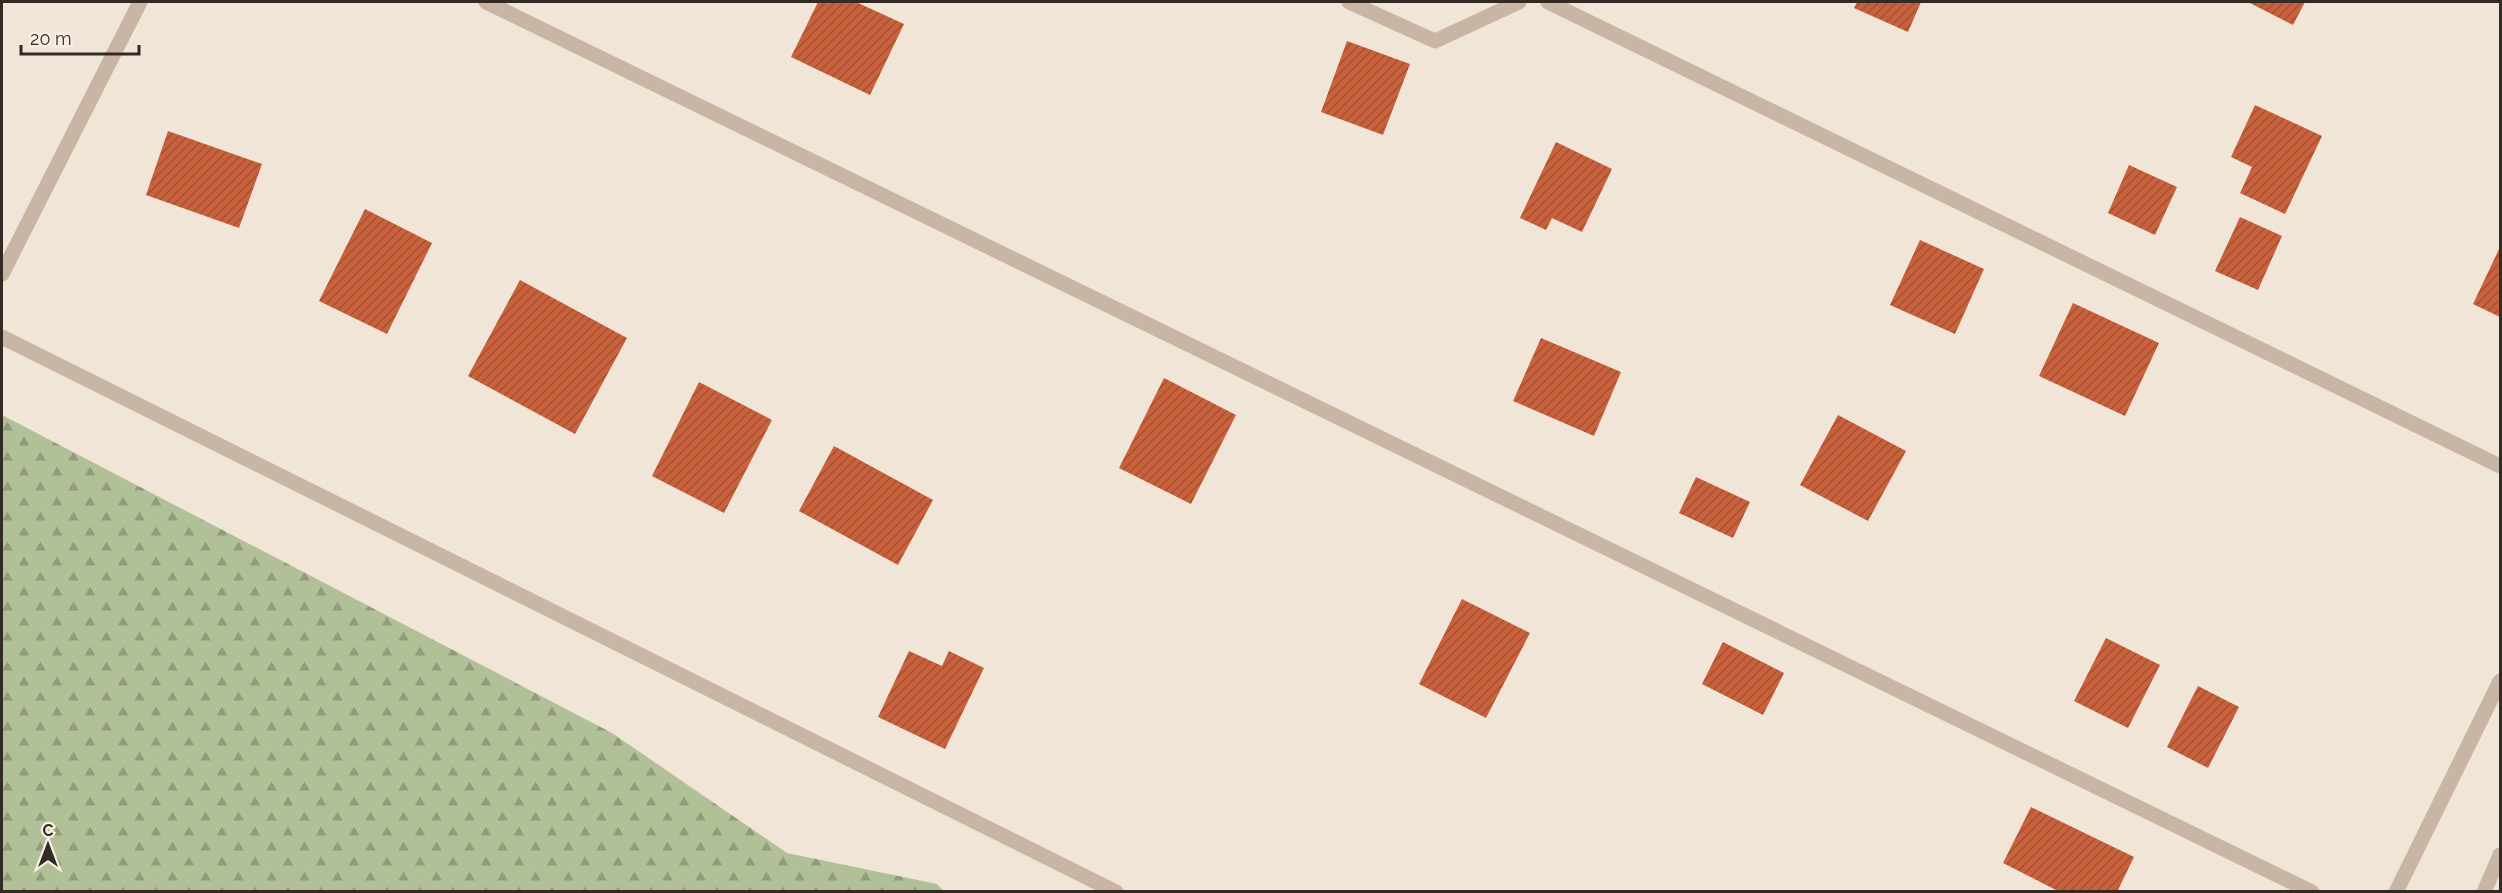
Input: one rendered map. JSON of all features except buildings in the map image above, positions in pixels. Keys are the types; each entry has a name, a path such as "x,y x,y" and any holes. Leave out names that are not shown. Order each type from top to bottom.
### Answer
{"lane":[{"path":"2,274 140,2"},
{"path":"486,2 2312,891"},
{"path":"1349,2 1435,41 1519,2"},
{"path":"1548,2 2500,466"},
{"path":"2,337 1116,891"},
{"path":"2396,891 2500,681"},
{"path":"2484,891 2500,855"}],"green space":[{"path":"2,415 612,733 787,853 937,884 944,891 2,891"}]}
